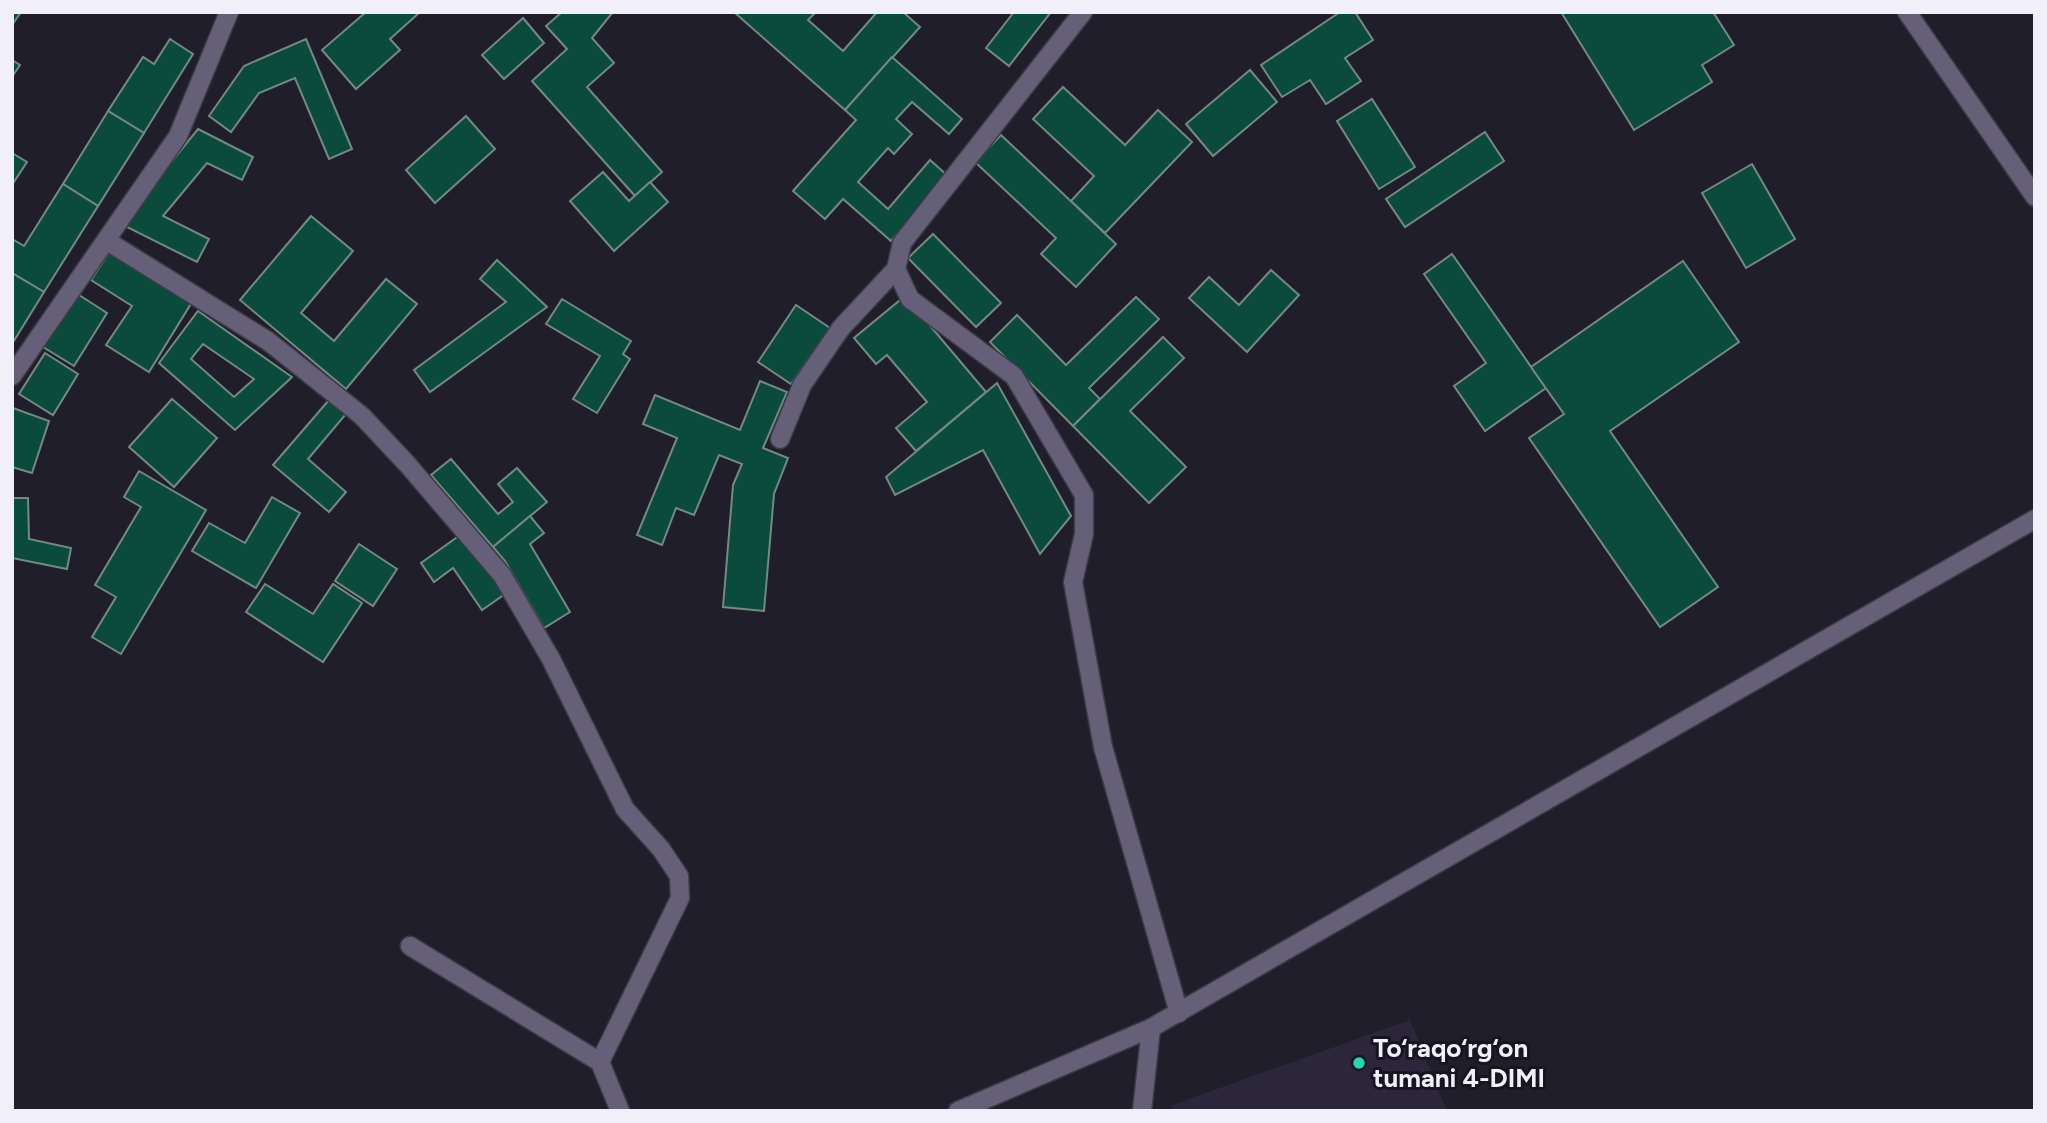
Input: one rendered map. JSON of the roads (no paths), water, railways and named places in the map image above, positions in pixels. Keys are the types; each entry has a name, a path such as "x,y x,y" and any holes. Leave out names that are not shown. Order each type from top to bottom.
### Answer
{"street":[{"path":"12,376 178,136 229,12"},
{"path":"780,439 802,385 841,328 896,269 902,243 1083,12"},
{"path":"1907,12 2035,197"},
{"path":"107,241 268,341 362,416 408,465 502,576 551,659 625,808 661,849 679,876 680,898 600,1062"},
{"path":"896,269 910,299 1013,376 1084,495 1084,534 1073,582 1103,747 1179,1013"},
{"path":"958,1111 1151,1028 1179,1013 2035,519"},
{"path":"410,946 600,1062 620,1111"},
{"path":"1142,1111 1151,1028"}],"place":[{"name":"To‘raqo‘rg‘on tumani 4-DIMI","path":"1359,1063"}]}
